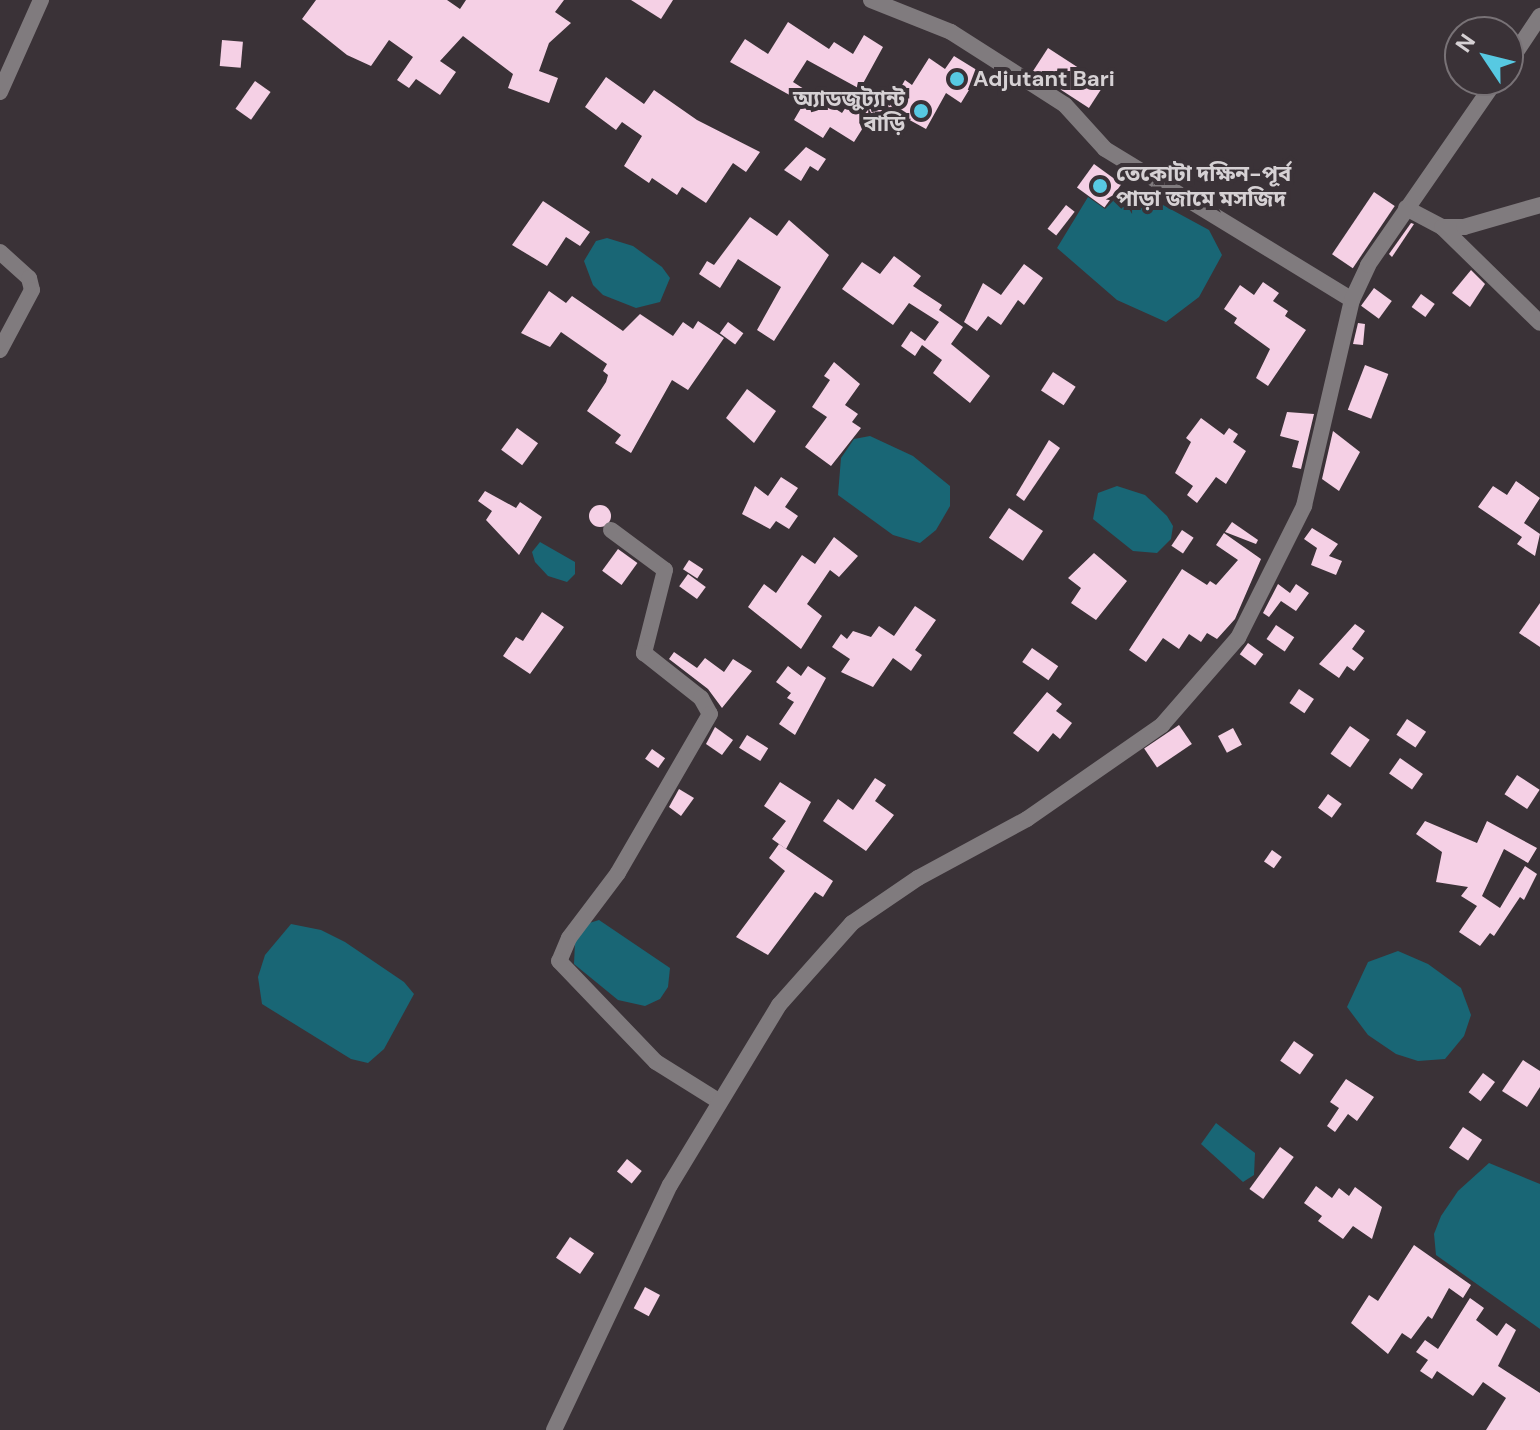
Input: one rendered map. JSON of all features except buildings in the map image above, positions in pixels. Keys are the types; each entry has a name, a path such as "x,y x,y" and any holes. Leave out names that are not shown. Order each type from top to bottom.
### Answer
{"street":[{"path":"0,92 41,0"},
{"path":"871,0 951,32 1065,105 1105,149 1352,300"},
{"path":"1524,40 1540,16"},
{"path":"554,1430 670,1185 779,1005 852,923 918,878 1027,819 1162,725 1238,638 1304,506 1352,300 1406,208 1485,96"},
{"path":"1442,227 1464,227 1540,205"},
{"path":"1406,208 1442,227 1540,323"},
{"path":"0,252 29,278 32,290 25,311 0,350"},
{"path":"611,530 665,570 644,653 689,687 710,714 618,873 577,926 559,961 656,1062 720,1102"}],"water":[{"path":"1139,192 1209,230 1222,255 1199,297 1166,322 1117,300 1057,248 1088,197 1105,209 1118,196"},
{"path":"607,238 633,246 662,267 670,278 660,302 636,308 603,295 593,285 584,261 596,241"},
{"path":"870,436 913,456 950,486 950,506 936,530 920,543 893,535 838,495 841,458 854,439"},
{"path":"1117,486 1145,495 1173,526 1171,539 1157,553 1133,551 1093,519 1098,493"},
{"path":"540,542 575,562 575,574 567,582 548,576 535,562 532,552"},
{"path":"599,920 670,968 668,987 660,999 645,1006 618,1000 574,964 575,942 586,924"},
{"path":"291,924 321,930 345,942 404,982 414,994 384,1049 368,1063 351,1059 262,1004 258,977 265,955"},
{"path":"1398,951 1428,964 1461,988 1471,1015 1464,1036 1445,1059 1418,1061 1396,1054 1368,1035 1347,1007 1368,962"},
{"path":"1216,1123 1255,1153 1254,1175 1243,1182 1201,1144"},
{"path":"1489,1163 1540,1184 1540,1329 1436,1255 1434,1234 1441,1216 1458,1191"}],"place":[{"name":"Adjutant Bari","path":"957,79"},
{"name":"অ্যাডজুট্যান্ট বাড়ি","path":"921,111"},
{"name":"তেকোটা দক্ষিন-পূর্ব পাড়া জামে মসজিদ","path":"1100,186"}]}
